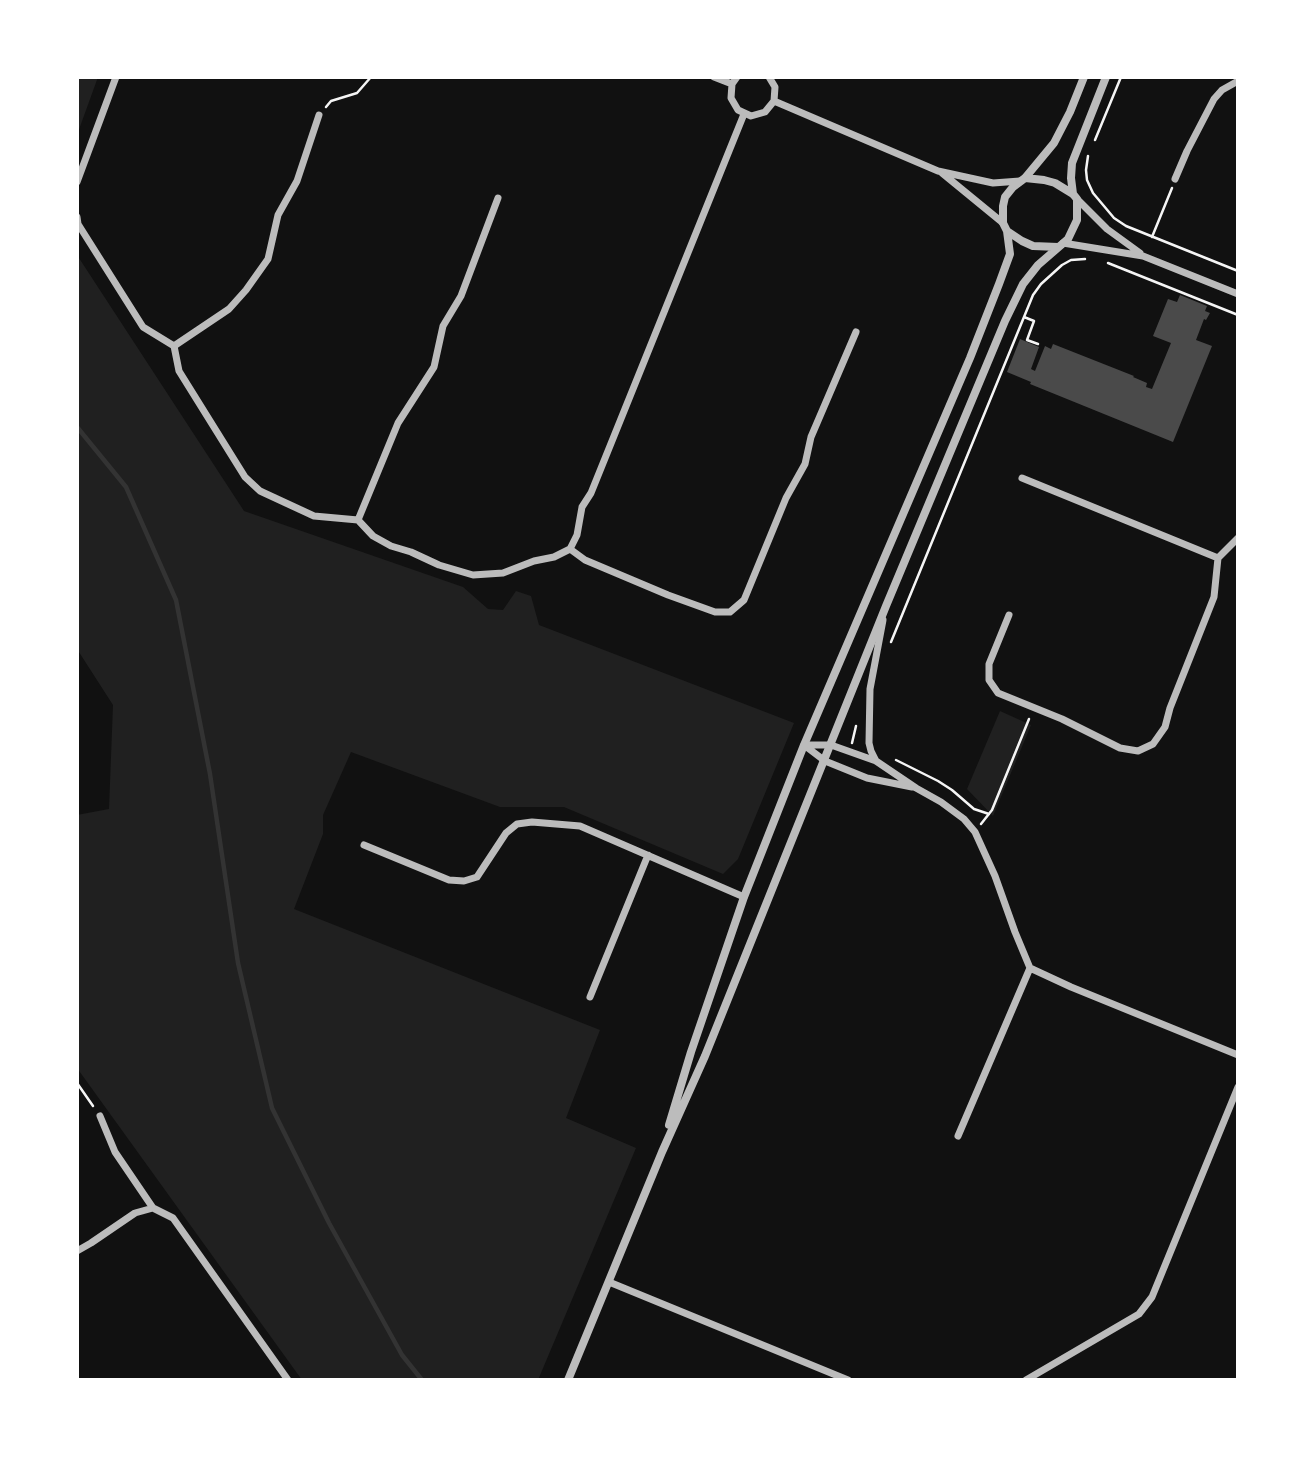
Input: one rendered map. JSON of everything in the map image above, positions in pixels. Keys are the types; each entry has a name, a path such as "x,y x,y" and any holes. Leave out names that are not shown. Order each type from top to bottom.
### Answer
{"street":[{"path":"77,181 117,77"},
{"path":"714,77 735,81 731,98 734,105 744,114 751,116 765,112 774,101 775,87 769,77"},
{"path":"662,1152 691,1052 744,897 804,745 965,371 1010,254 1003,206 1005,197 1054,144 1084,77"},
{"path":"568,1380 662,1152 705,1056 886,606 1005,321 1023,284 1073,230 1077,220 1071,178 1072,163 1106,77"},
{"path":"1175,179 1214,99 1222,90 1238,81"},
{"path":"774,101 938,171 993,183 1023,180 1055,183 1075,196 1107,229 1143,256"},
{"path":"77,217 78,225 143,327 174,346 178,371 245,477 260,491 314,516 358,520 373,536 391,546 439,565 473,575 503,573 570,550 578,535 582,507 591,493 744,114"},
{"path":"174,346 229,309 268,258 278,215 297,181 319,115"},
{"path":"938,171 1022,242 1045,248 1060,245 1143,256 1238,294"},
{"path":"358,520 398,423 434,367 443,327 461,296 498,198"},
{"path":"570,550 585,560 668,595 715,612 730,612 744,600 786,498 806,464 811,437 856,332"},
{"path":"1022,478 1218,558"},
{"path":"1009,615 989,664 989,680 998,693 1062,719 1120,748 1138,751 1153,744 1166,727 1170,708 1214,597 1218,558 1238,538"},
{"path":"876,761 869,743 870,689 886,606"},
{"path":"804,745 831,745 876,761 942,802 964,820 975,832 995,876 1030,968 1238,1055"},
{"path":"804,745 825,761 867,778 916,788"},
{"path":"364,845 449,880 464,881 477,877 506,833 517,824 532,821 580,826 744,897"},
{"path":"590,998 648,855"},
{"path":"958,1136 1030,968"},
{"path":"1026,1380 1139,1314 1152,1297 1238,1087"},
{"path":"100,1116 115,1152 153,1208 173,1218 288,1380"},
{"path":"77,1251 135,1213 153,1208"},
{"path":"609,1282 848,1380"}],"path":[{"path":"319,115 331,101 357,93 371,77"},
{"path":"1121,77 1088,157 1087,180 1093,193 1114,218 1126,226 1238,271"},
{"path":"1152,237 1175,179"},
{"path":"890,645 1033,295 1062,265 1071,260 1094,258"},
{"path":"1102,261 1238,315"},
{"path":"1024,317 1034,321 1027,340 1038,344"},
{"path":"975,832 992,810 1034,707"},
{"path":"852,743 856,726"},
{"path":"893,759 938,781 974,809 989,814"},
{"path":"77,1083 100,1116"}],"shaded area":[{"path":"77,77 98,77 77,135"},
{"path":"77,255 244,511 463,587 488,609 503,610 516,591 531,596 539,625 794,723 738,859 723,874 564,807 500,807 351,752 323,815 323,834 294,909 600,1030 566,1118 636,1148 538,1380 302,1380 77,1068 77,815 109,809 113,705 77,649"},
{"path":"1000,711 1031,725 993,816 967,789"}],"building":[{"path":"1180,295 1207,306 1205,311 1210,313 1206,320 1204,319 1196,340 1212,346 1173,442 1030,384 1031,382 1007,372 1020,339 1039,347 1031,369 1035,371 1045,346 1051,349 1053,344 1134,376 1152,389 1171,343 1153,336 1168,299 1177,302"}],"waterway":[{"path":"77,427 126,487 176,600 210,774 238,963 272,1108 329,1223 402,1355 422,1380"}]}
